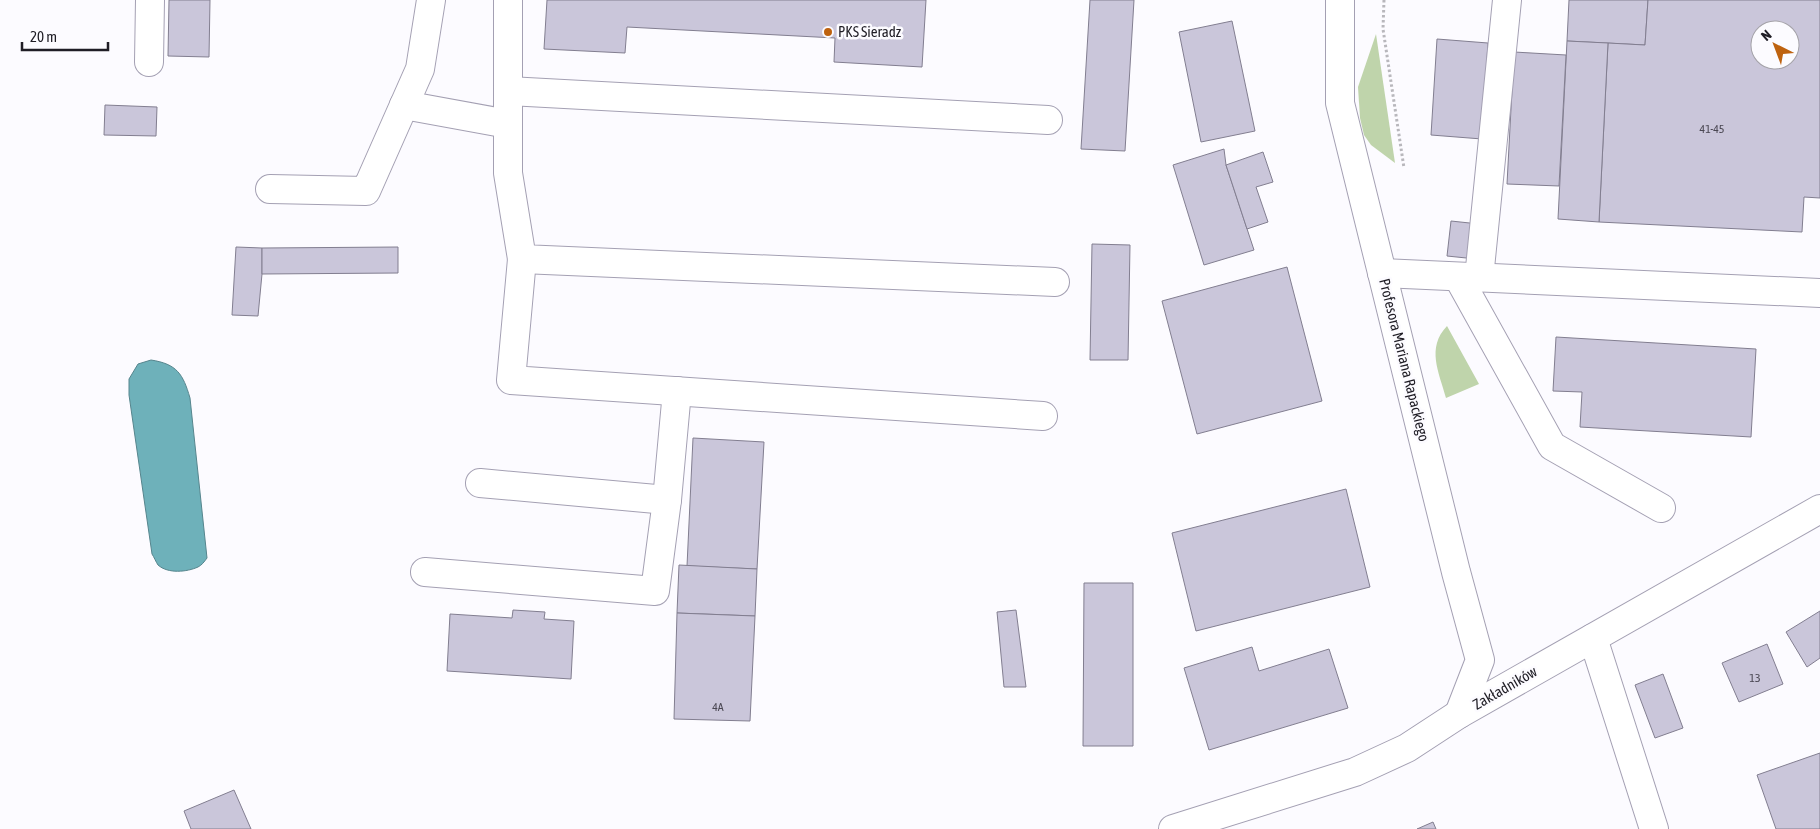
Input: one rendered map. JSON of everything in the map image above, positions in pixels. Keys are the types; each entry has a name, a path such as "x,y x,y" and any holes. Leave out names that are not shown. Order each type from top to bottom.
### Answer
{"street":[{"path":"149,62 150,0"},
{"path":"270,189 366,191 420,69 431,0"},
{"path":"508,0 508,174 522,259 512,380 1043,416"},
{"name":"Profesora Mariana Rapackiego","path":"1340,0 1340,103 1456,572 1480,660 1459,714"},
{"path":"1507,0 1468,277 1552,446 1661,508"},
{"path":"508,91 1048,120"},
{"path":"404,105 508,124"},
{"path":"522,259 1055,282"},
{"path":"1382,273 1820,293"},
{"path":"425,572 655,591 667,500 677,391"},
{"path":"480,483 667,500"},
{"name":"Zakładników","path":"1174,829 1355,772 1407,748 1459,714 1820,510"},
{"path":"1593,638 1654,829"}],"path":[{"path":"1384,0 1383,30 1404,168"}],"green space":[{"path":"1376,34 1395,163 1371,145 1364,135 1360,118 1358,87"},
{"path":"1447,326 1479,384 1446,398 1436,361 1436,352 1437,343"}],"water":[{"path":"151,360 173,367 185,382 190,398 207,558 199,566 189,570 172,571 162,568 158,565 152,554 129,395 129,379 138,364"}],"building":[{"path":"169,0 210,0 209,57 168,56"},
{"name":"PKS Sieradz","path":"547,0 926,0 922,67 834,62 835,38 627,27 625,53 544,49"},
{"path":"1090,0 1134,0 1125,151 1081,149"},
{"path":"1569,0 1648,0 1645,45 1567,41"},
{"path":"1648,0 1820,0 1820,198 1804,197 1802,232 1599,222 1608,43 1645,45"},
{"path":"1232,21 1255,131 1201,142 1179,32"},
{"path":"1437,39 1488,43 1482,139 1431,135"},
{"path":"1567,41 1608,43 1599,222 1558,219"},
{"path":"1514,52 1566,55 1559,186 1507,184"},
{"path":"105,105 157,107 156,136 104,135"},
{"path":"1224,149 1226,165 1254,250 1204,265 1173,165"},
{"path":"1263,152 1273,182 1256,187 1268,222 1247,229 1226,165"},
{"path":"1451,221 1479,224 1476,259 1447,256"},
{"path":"1092,244 1130,245 1128,360 1090,360"},
{"path":"236,247 262,248 262,274 258,316 232,315"},
{"path":"398,247 398,273 262,274 262,248"},
{"path":"1287,267 1322,401 1197,434 1162,301"},
{"path":"1556,337 1756,349 1751,437 1580,427 1582,392 1553,391"},
{"path":"693,438 764,442 757,569 687,566"},
{"path":"1346,489 1370,587 1196,631 1172,533"},
{"path":"679,565 757,569 755,616 677,613"},
{"path":"1084,583 1133,583 1133,746 1083,746"},
{"path":"513,610 545,612 544,619 574,621 571,679 447,671 450,614 512,618"},
{"path":"1016,610 1026,687 1004,687 997,612"},
{"path":"1820,611 1820,658 1807,667 1786,632"},
{"path":"677,613 755,616 750,721 674,719"},
{"path":"1767,644 1783,684 1739,702 1722,663"},
{"path":"1252,647 1259,671 1329,649 1348,708 1209,750 1184,668"},
{"path":"1663,674 1683,728 1655,738 1635,685"},
{"path":"1820,753 1820,829 1776,829 1757,775"},
{"path":"234,790 251,829 191,829 184,811"},
{"path":"1433,822 1436,829 1417,829"}],"place":[{"name":"PKS Sieradz","path":"828,32"}]}
